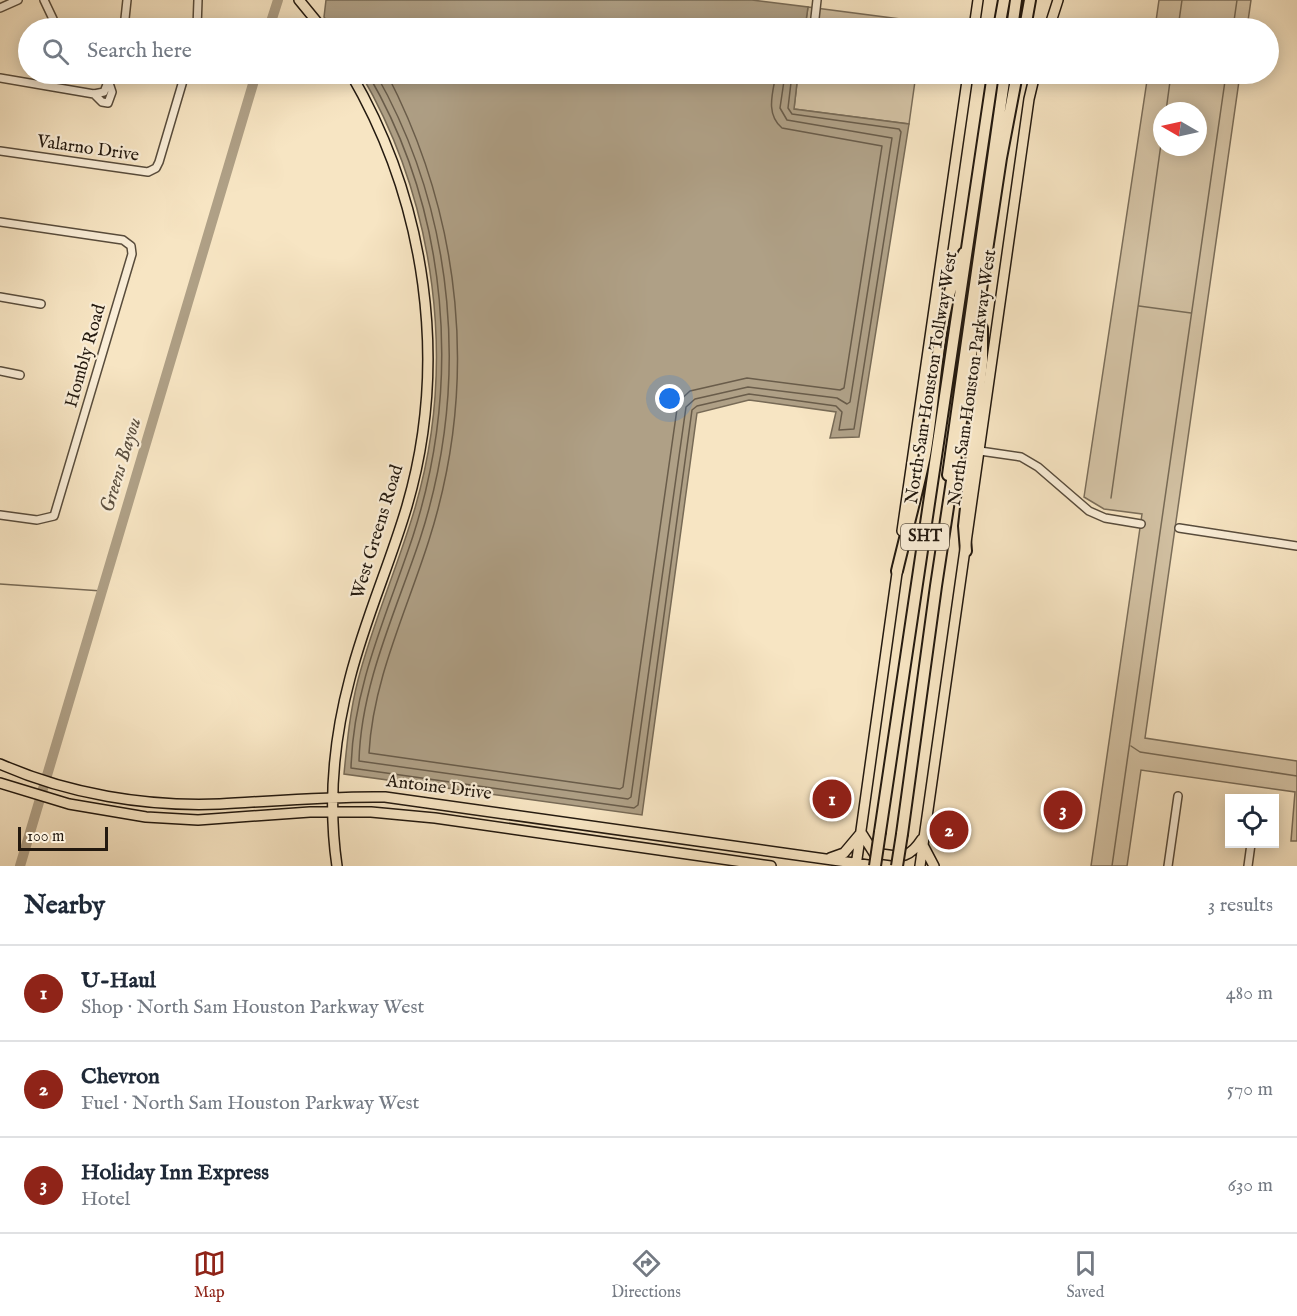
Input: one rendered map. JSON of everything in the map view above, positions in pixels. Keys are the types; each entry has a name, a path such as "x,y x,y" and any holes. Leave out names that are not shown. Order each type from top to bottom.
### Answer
{"highway":[{"path":"997,0 999,18"},
{"path":"1001,18 1004,0"},
{"path":"1013,18 1016,0"},
{"path":"1027,18 1030,0"},
{"name":"North Sam Houston Tollway West","path":"875,866 992,84"},
{"name":"North Sam Houston Tollway West","path":"936,586 953,437 1004,84"},
{"name":"North Sam Houston Tollway West","path":"897,866 936,586 1015,84"},
{"path":"897,571 925,454 939,350 954,276 969,242"},
{"path":"966,551 964,526 982,362 982,289"}],"main road":[{"path":"975,18 978,0"},
{"path":"1052,18 1058,0"},
{"path":"302,3 314,18"},
{"name":"West Greens Road","path":"337,866 332,811 340,725 350,678 399,532 415,474 428,367 424,290 409,213 385,140 356,84"},
{"path":"857,865 967,84"},
{"name":"North Sam Houston Parkway West","path":"920,866 1033,84"},
{"name":"Antoine Drive","path":"0,765 23,775 111,797 163,803 219,804 333,796 386,797 875,866"},
{"name":"Antoine Drive","path":"0,783 69,804 146,817 220,818 332,811 435,818 771,866"},
{"path":"108,812 111,797"},
{"path":"219,804 220,818"},
{"path":"435,818 437,804"},
{"path":"538,832 540,819"},
{"path":"639,847 641,832"},
{"path":"861,832 874,853 902,857 914,851 924,841 934,866"},
{"path":"826,859 846,850 861,832"},
{"path":"742,862 744,847"}],"street":[{"path":"0,8 18,0"},
{"path":"44,0 53,18"},
{"path":"125,18 127,0"},
{"path":"197,18 198,0"},
{"path":"815,18 817,0"},
{"path":"0,78 18,81"},
{"path":"35,84 94,94 104,93 108,84"},
{"path":"94,94 102,102 108,103 112,92 109,84"},
{"name":"Valarno Drive","path":"0,151 148,172 156,168 162,154 182,84"},
{"name":"Hombly Road","path":"0,222 123,240 131,246 132,254 54,516 37,520 0,515"},
{"path":"0,297 41,304"},
{"path":"0,371 20,375"},
{"path":"980,451 1021,457 1038,467 1089,511 1105,518 1140,524"},
{"path":"1179,528 1297,546"},
{"path":"1167,866 1178,796"},
{"path":"1248,866 1250,848"}],"shaded area":[{"path":"1159,0 1251,0 1248,18 1156,18"},
{"path":"808,7 892,18 806,18"},
{"path":"797,84 915,84 909,124 794,109"},
{"path":"1146,84 1239,84 1145,738 1297,761 1297,841 1291,841 1295,792 1141,770 1127,866 1091,866 1142,514 1104,509 1084,497"}],"water":[{"path":"326,0 752,0 808,7 806,18 324,17"},
{"path":"366,84 797,84 794,109 909,124 859,437 830,438 836,412 749,400 697,413 642,815 344,774 358,680 415,508 428,453 435,398 436,341 432,285 422,230 407,176 387,124"}],"waterway":[{"name":"Greens Bayou","path":"272,18 278,0"},
{"path":"1179,18 1182,0"},
{"path":"1234,18 1237,0"},
{"name":"Greens Bayou","path":"20,866 253,84"},
{"path":"1167,102 1170,84"},
{"path":"1112,866 1225,84"},
{"path":"1111,498 1159,156"},
{"path":"1139,306 1191,313"},
{"path":"0,584 102,591"},
{"path":"1131,746 1140,752 1297,776"}],"place":[{"name":"U-Haul","path":"832,799"},
{"name":"Holiday Inn Express","path":"1063,810"},
{"name":"Chevron","path":"949,830"}]}
